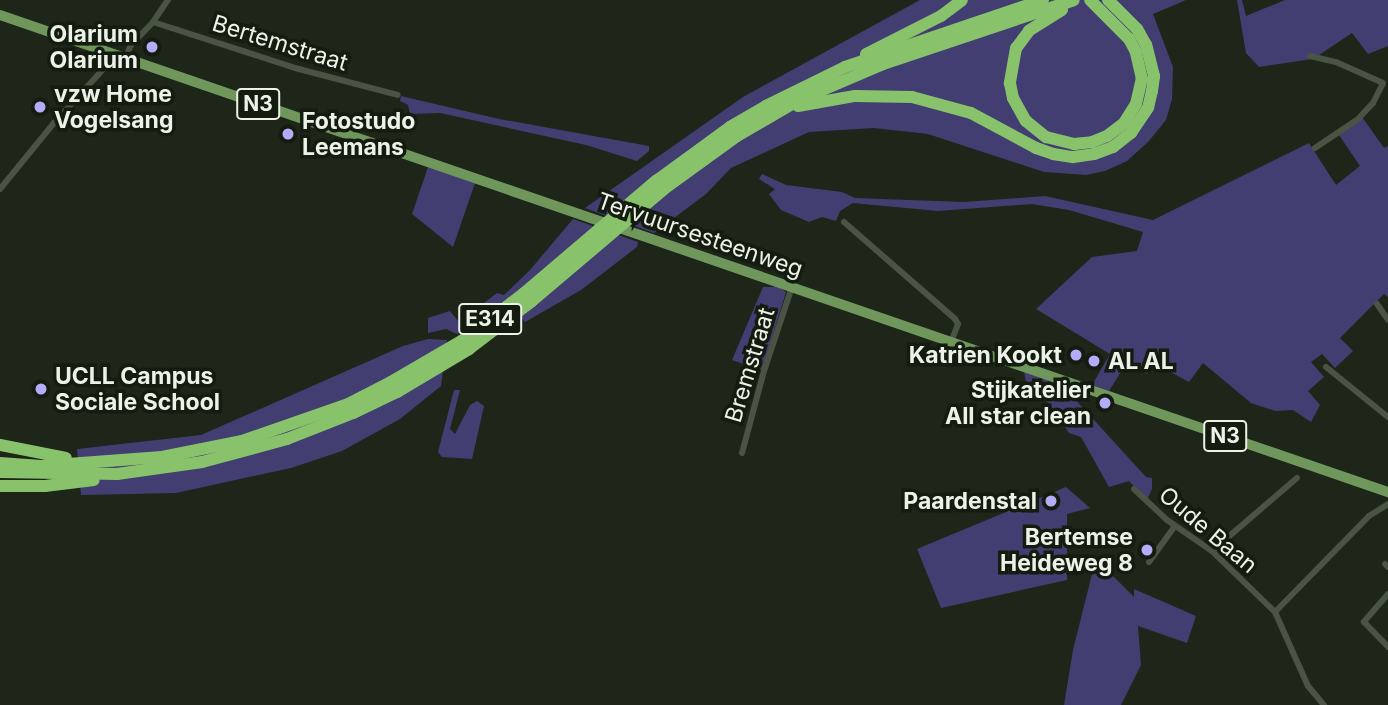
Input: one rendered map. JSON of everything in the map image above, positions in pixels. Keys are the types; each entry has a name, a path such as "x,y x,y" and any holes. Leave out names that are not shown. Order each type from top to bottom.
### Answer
{"highway":[{"path":"845,67 941,16 962,0"},
{"name":"E314","path":"0,463 94,464 162,457 242,441 307,420 391,382 482,325 656,181 730,127 845,67 1043,0"},
{"path":"1075,0 1029,31 1016,48 1010,83 1018,111 1035,130 1074,144 1100,140 1124,123 1136,104 1142,79 1136,52 1109,18 1090,0"},
{"name":"E314","path":"0,472 117,474 191,464 245,452 312,431 397,392 469,349 531,301 664,188 737,136 787,107 883,64 1075,0"},
{"path":"787,107 855,96 912,97 971,113 1036,148 1053,154 1073,157 1094,154 1112,147 1140,122 1152,91 1154,76 1146,45 1122,13 1108,0"},
{"path":"0,445 94,464"},
{"path":"0,486 88,482 117,474"}],"main road":[{"name":"Tervuursesteenweg","path":"0,15 1388,492"}],"street":[{"path":"125,59 131,45 153,22 168,0"},
{"name":"Bertemstraat","path":"153,22 295,68 398,94"},
{"path":"0,189 54,123 105,68 111,54"},
{"path":"1310,56 1336,62 1385,82 1373,103 1358,119 1315,148"},
{"path":"844,222 955,319 958,324 951,342"},
{"name":"Bremstraat","path":"742,453 764,370 792,287"},
{"path":"1377,304 1388,320"},
{"path":"1326,367 1388,417"},
{"path":"1212,551 1297,478"},
{"name":"Oude Baan","path":"1134,489 1175,526 1212,551 1275,612 1308,686 1324,705"},
{"path":"1275,612 1369,516 1388,504"},
{"path":"1149,562 1175,526"},
{"path":"1388,594 1364,622 1388,647"}],"shaded area":[{"path":"920,0 1186,0 1153,14 1173,67 1172,99 1166,120 1148,142 1127,161 1105,171 1086,175 1044,172 928,134 874,128 809,132 731,168 706,194 654,233 585,208 743,97"},
{"path":"1237,0 1242,0 1246,16 1285,0 1388,0 1388,46 1368,54 1352,33 1313,59 1259,67 1246,53"},
{"path":"401,96 499,119 649,146 649,151 637,161 586,145 440,113 410,114 408,105 400,101"},
{"path":"1362,117 1384,148 1388,146 1388,297 1384,294 1340,338 1353,351 1335,368 1322,354 1311,362 1324,377 1308,391 1320,405 1311,422 1293,410 1275,411 1251,403 1203,363 1189,382 1154,363 1147,374 1127,362 1109,391 1092,385 1110,354 1036,309 1092,257 1137,251 1143,232 1069,210 1032,204 938,211 853,203 840,211 836,221 822,217 809,222 781,210 769,194 775,189 759,179 762,174 786,185 842,192 855,198 964,202 1045,196 1153,220 1309,143 1336,185 1360,166 1339,135"},
{"path":"428,167 475,183 453,247 412,214"},
{"path":"573,219 638,242 637,247 581,290 525,322 506,299 457,334 446,329 428,333 428,318 450,311 459,322 497,293 504,295 530,270"},
{"path":"763,287 779,287 786,292 762,370 732,360"},
{"path":"428,339 447,340 441,386 400,419 342,451 291,468 176,493 81,495 77,449 201,435 403,346"},
{"path":"1024,372 1062,385 1146,477 1152,478 1152,489 1147,500 1129,481 1109,487 1081,437 1069,433 1049,403 1028,391"},
{"path":"454,390 460,390 450,429 455,434 470,405 477,401 484,406 472,459 442,457 438,452"},
{"path":"1066,487 1090,508 1067,514 1067,580 941,608 917,549"},
{"path":"1100,563 1134,597 1134,589 1196,616 1187,643 1138,626 1141,665 1121,705 1064,705 1073,650 1094,566"}],"place":[{"name":"Olarium Olarium","path":"152,47"},
{"name":"vzw Home Vogelsang","path":"40,107"},
{"name":"Fotostudo Leemans","path":"288,134"},
{"name":"Katrien Kookt","path":"1076,355"},
{"name":"AL AL","path":"1094,361"},
{"name":"UCLL Campus Sociale School","path":"41,389"},
{"name":"Stijkatelier All star clean","path":"1105,403"},
{"name":"Paardenstal","path":"1051,501"},
{"name":"Bertemse Heideweg 8","path":"1147,550"}]}
